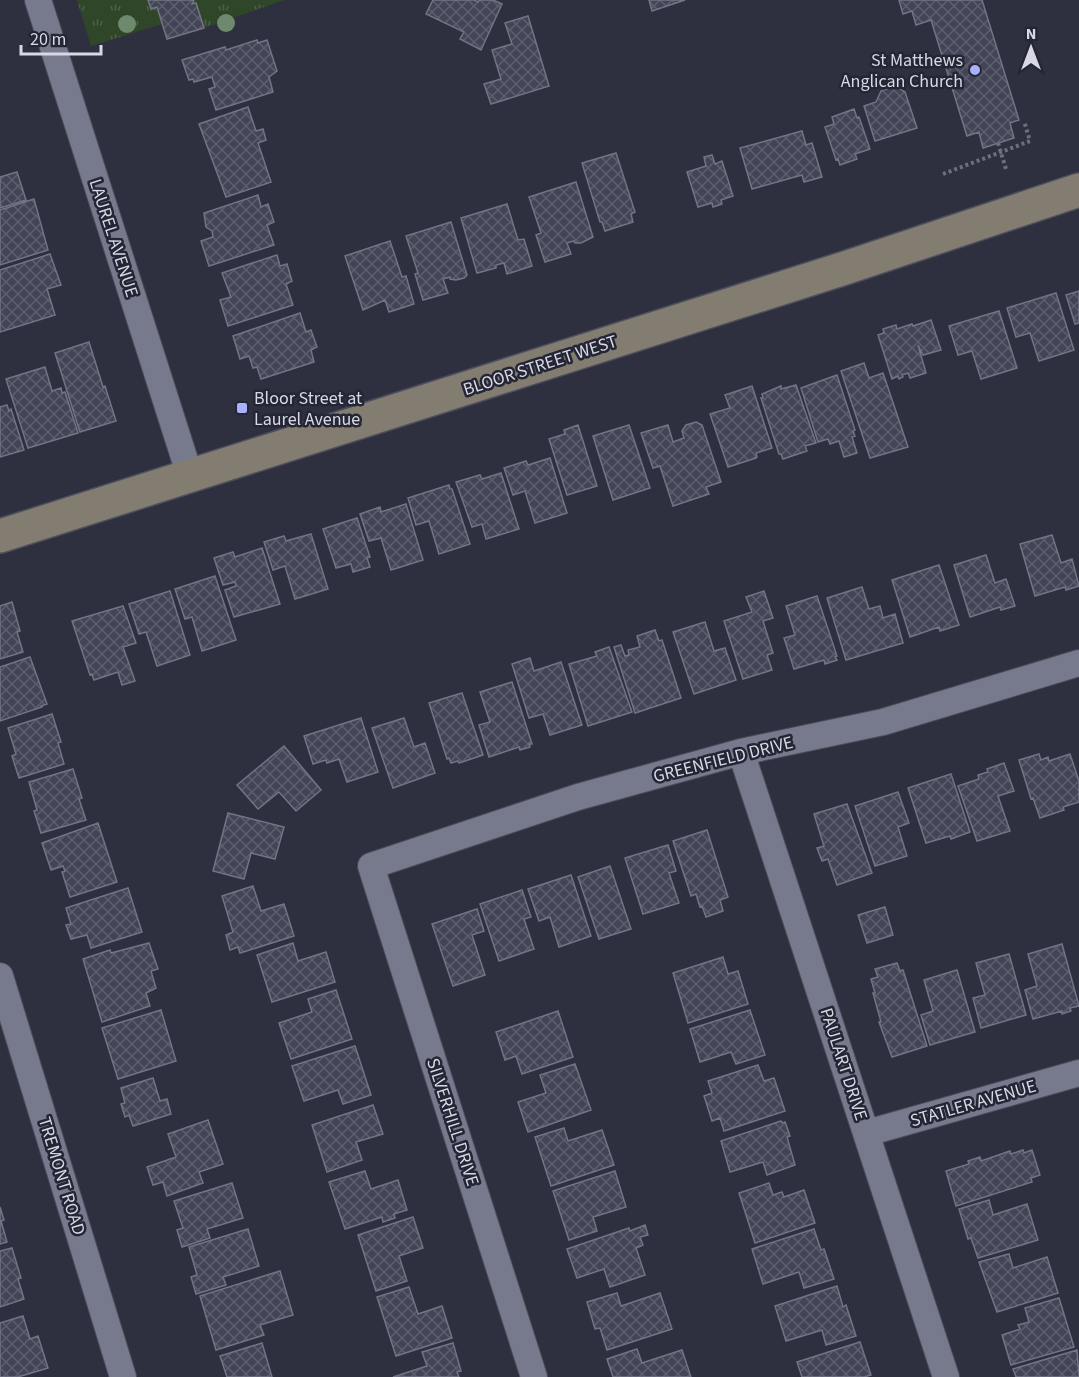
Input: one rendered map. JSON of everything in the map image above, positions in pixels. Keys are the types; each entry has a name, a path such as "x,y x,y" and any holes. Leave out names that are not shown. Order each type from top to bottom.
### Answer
{"main road":[{"name":"BLOOR STREET WEST","path":"0,537 845,268 1079,190"}],"street":[{"name":"LAUREL AVENUE","path":"38,0 190,476"},
{"name":"GREENFIELD DRIVE","path":"371,866 578,796 741,752 883,722 1079,663"},
{"name":"PAULART DRIVE","path":"741,752 946,1377"},
{"name":"SILVERHILL DRIVE","path":"371,866 534,1377"},
{"name":"TREMONT ROAD","path":"0,976 123,1377"},
{"name":"STATLER AVENUE","path":"867,1133 1079,1073"}],"path":[{"path":"943,174 1030,141 1024,121"},
{"path":"998,143 1006,169"}],"green space":[{"path":"77,0 148,0 151,9 157,7 162,24 91,46"},
{"path":"194,0 284,0 204,28 192,4"}],"building":[{"path":"148,0 194,0 192,4 196,3 204,28 167,39 157,7 151,9"},
{"path":"433,0 474,0 478,2 479,0 493,0 502,4 481,50 460,39 464,32 426,14"},
{"path":"649,0 685,0 652,11"},
{"name":"St Matthews Anglican Church","path":"899,0 982,0 1019,120 1010,123 1014,138 983,148 979,132 967,136 931,20 916,25 912,11 903,14"},
{"path":"528,16 549,86 491,104 484,84 501,79 492,50 512,44 505,23"},
{"path":"257,40 258,43 267,40 277,71 269,77 273,92 216,110 209,89 215,87 212,77 194,82 193,79 189,80 182,60"},
{"path":"895,86 905,92 917,128 875,141 864,106 876,102 881,91"},
{"path":"248,107 256,131 263,129 266,140 258,143 271,182 226,197 199,124"},
{"path":"854,109 870,149 855,154 857,159 840,165 838,159 836,160 825,127 834,124 832,117"},
{"path":"802,131 806,145 812,143 822,177 804,182 802,175 752,189 740,148"},
{"path":"616,153 635,212 631,214 633,222 605,231 600,222 582,163"},
{"path":"712,155 715,164 722,161 733,196 721,200 722,204 713,207 712,203 698,207 687,172 706,166 704,157"},
{"path":"17,172 26,200 0,208 0,177"},
{"path":"576,182 593,237 581,243 574,241 567,243 571,254 545,262 536,235 541,233 529,197"},
{"path":"258,195 261,207 268,204 274,222 267,225 274,245 209,266 201,241 213,237 212,231 206,227 204,213"},
{"path":"34,199 48,250 0,265 0,210"},
{"path":"507,204 518,240 524,239 532,266 507,274 504,263 496,265 496,268 477,273 461,218"},
{"path":"451,222 467,275 456,280 450,277 443,279 448,293 423,300 415,274 418,273 406,236"},
{"path":"390,241 402,277 406,276 414,304 389,312 385,300 363,310 345,256"},
{"path":"50,254 61,285 47,289 55,315 0,332 0,270"},
{"path":"277,255 280,266 287,264 292,281 286,284 293,305 228,326 220,300 231,297 222,273"},
{"path":"1079,291 1079,323 1075,324 1066,295"},
{"path":"1056,293 1074,350 1039,361 1030,333 1016,337 1007,308"},
{"path":"999,311 1017,368 981,379 972,351 958,355 949,326"},
{"path":"300,313 306,332 311,330 317,347 311,350 314,362 261,379 257,367 253,368 249,356 240,359 233,336"},
{"path":"931,320 941,350 923,355 918,345 926,373 910,378 908,373 899,379 898,376 892,379 878,335 884,333 883,329 896,325 897,329"},
{"path":"89,342 116,421 80,432 55,353"},
{"path":"864,363 869,378 883,373 908,447 870,458 841,371"},
{"path":"45,367 52,391 61,388 62,393 65,392 78,433 28,448 6,379"},
{"path":"837,375 855,430 853,431 855,436 852,437 857,453 844,457 839,441 830,444 828,439 818,442 801,388"},
{"path":"796,385 816,443 805,446 807,451 783,459 779,454 761,398 763,398 762,394 781,386 781,389"},
{"path":"752,386 772,448 756,453 756,458 728,467 710,414 730,408 725,395"},
{"path":"7,405 9,411 11,409 24,450 0,457 0,407"},
{"path":"696,422 702,425 721,482 706,487 709,494 673,506 660,466 653,468 641,433 668,425 673,442 684,438 682,431 686,425"},
{"path":"578,425 597,486 567,495 549,439 565,434 564,430"},
{"path":"629,425 650,488 613,500 593,436"},
{"path":"550,458 567,513 535,523 525,491 513,495 504,468 526,461 528,465"},
{"path":"501,473 519,529 486,539 482,524 472,527 456,482 480,475 482,479"},
{"path":"449,485 470,544 439,554 429,521 416,525 408,498"},
{"path":"406,504 423,560 391,570 381,538 369,541 360,514 380,507 381,512"},
{"path":"357,518 370,557 367,558 370,567 353,572 351,564 336,568 323,529"},
{"path":"311,534 328,589 295,599 285,566 273,570 264,542 284,536 286,541"},
{"path":"1052,535 1061,563 1072,559 1079,586 1066,590 1065,587 1035,596 1020,544"},
{"path":"262,548 280,604 234,617 225,590 236,586 235,582 223,585 214,558 233,552 235,557"},
{"path":"986,555 995,583 1006,579 1015,606 1001,610 1000,607 970,617 954,565"},
{"path":"939,565 959,625 940,631 939,627 910,637 892,580"},
{"path":"215,576 236,640 202,651 192,617 185,619 175,589"},
{"path":"862,587 869,609 880,606 883,618 895,614 903,643 846,660 827,598"},
{"path":"170,591 190,655 157,666 146,632 139,634 129,604"},
{"path":"764,591 773,618 763,621 773,653 767,655 772,670 743,679 724,621 752,612 746,597"},
{"path":"817,596 837,660 825,664 824,660 794,669 784,638 795,635 786,606"},
{"path":"12,602 23,652 0,659 0,606"},
{"path":"123,606 136,643 123,647 135,681 122,685 118,672 94,680 92,674 90,675 72,621"},
{"path":"705,622 714,651 725,648 736,680 694,694 673,632"},
{"path":"655,630 659,641 662,640 681,698 635,713 614,647 621,645 625,656 629,655 628,650 640,647 637,636"},
{"path":"609,647 632,712 588,726 569,664 597,656 595,652"},
{"path":"30,657 47,704 0,721 0,667"},
{"path":"530,658 534,671 561,662 582,725 550,735 543,714 529,718 512,664"},
{"path":"512,682 532,744 529,744 530,747 520,750 519,747 489,757 479,725 490,722 480,692"},
{"path":"462,693 483,755 459,763 458,761 451,763 449,758 447,759 429,703"},
{"path":"52,714 61,742 58,743 64,764 19,778 12,756 16,754 8,728"},
{"path":"361,718 378,772 347,782 339,759 313,764 304,736"},
{"path":"404,718 414,747 425,743 435,773 393,788 372,728"},
{"path":"284,746 321,790 296,811 279,792 258,809 237,785"},
{"path":"1039,754 1041,760 1048,757 1049,761 1070,754 1079,781 1079,802 1040,818 1033,798 1031,799 1019,760"},
{"path":"1004,763 1014,791 998,796 1010,831 977,841 958,786 979,779 978,775 988,772 987,769"},
{"path":"73,769 86,820 41,833 29,782"},
{"path":"951,774 970,832 951,839 950,836 926,843 908,788"},
{"path":"898,792 909,823 898,827 907,856 875,866 855,806"},
{"path":"847,804 872,873 837,885 828,859 822,861 817,848 824,846 814,814"},
{"path":"228,813 284,827 275,859 251,853 244,879 213,871"},
{"path":"98,823 117,882 70,897 62,872 65,871 63,866 51,870 42,843"},
{"path":"707,830 728,897 720,900 723,911 706,917 696,894 691,896 673,841"},
{"path":"668,845 676,871 669,873 679,903 643,914 625,858"},
{"path":"610,866 631,929 599,939 578,877"},
{"path":"571,875 591,936 559,947 550,917 539,921 528,889"},
{"path":"253,886 261,911 284,904 294,936 240,953 238,947 230,950 226,935 233,932 222,896"},
{"path":"128,888 142,932 91,948 87,935 71,939 66,925 71,924 66,908"},
{"path":"522,890 531,917 524,919 534,949 499,961 480,904"},
{"path":"885,907 893,935 867,943 858,915"},
{"path":"477,909 484,931 472,935 485,975 453,986 432,924"},
{"path":"149,943 158,969 151,971 156,988 146,993 150,1006 102,1022 83,959 110,950 111,953"},
{"path":"293,943 298,961 326,952 335,982 272,1002 257,955"},
{"path":"1062,944 1079,1006 1070,1008 1071,1011 1062,1014 1062,1011 1033,1019 1025,990 1037,986 1028,954"},
{"path":"1009,954 1026,1015 981,1028 973,998 985,995 976,963"},
{"path":"723,957 728,974 738,971 748,1004 688,1023 673,973"},
{"path":"897,963 900,971 903,970 927,1046 892,1057 879,1022 881,1022 871,979 878,977 875,969"},
{"path":"957,970 975,1032 930,1045 921,1015 933,1011 924,980"},
{"path":"336,990 352,1039 291,1059 279,1023 312,1012 308,999"},
{"path":"161,1010 176,1061 118,1079 102,1028"},
{"path":"750,1010 765,1055 736,1064 731,1052 700,1062 690,1029"},
{"path":"558,1011 573,1057 522,1074 516,1056 505,1060 496,1032"},
{"path":"355,1046 371,1095 343,1104 338,1090 304,1101 292,1066"},
{"path":"575,1064 591,1110 528,1132 518,1102 546,1093 540,1075"},
{"path":"758,1065 764,1081 774,1078 785,1111 724,1131 720,1118 712,1121 704,1096 712,1093 708,1081"},
{"path":"153,1078 160,1101 167,1099 171,1114 133,1126 129,1115 125,1117 121,1104 125,1103 121,1088"},
{"path":"373,1105 383,1134 356,1142 362,1160 327,1172 312,1125"},
{"path":"208,1120 223,1164 199,1172 203,1183 167,1196 163,1182 153,1185 147,1167 176,1157 168,1134"},
{"path":"781,1121 785,1122 790,1136 787,1137 795,1165 767,1175 763,1162 730,1172 721,1141"},
{"path":"564,1128 568,1141 602,1130 614,1165 551,1186 535,1137"},
{"path":"1023,1150 1024,1153 1032,1150 1040,1175 1031,1178 1032,1182 956,1206 946,1171 969,1164 968,1161 980,1157 981,1161 1010,1151 1011,1154"},
{"path":"365,1171 371,1189 398,1180 407,1210 394,1214 395,1218 383,1222 382,1217 345,1229 329,1182"},
{"path":"615,1171 626,1207 593,1217 597,1231 569,1240 553,1191"},
{"path":"232,1183 243,1218 207,1229 210,1238 182,1247 177,1230 183,1228 174,1201"},
{"path":"769,1183 773,1195 782,1192 784,1197 804,1190 815,1223 755,1243 739,1193"},
{"path":"989,1200 993,1215 1027,1204 1038,1240 978,1258 971,1238 968,1239 959,1209"},
{"path":"0,1207 7,1242 0,1244"},
{"path":"413,1217 423,1248 399,1256 407,1281 376,1291 358,1235"},
{"path":"645,1225 648,1235 640,1237 643,1245 636,1248 645,1275 610,1287 604,1269 577,1278 567,1249 629,1228 630,1231"},
{"path":"248,1229 259,1266 223,1277 226,1285 196,1294 191,1277 197,1275 189,1247"},
{"path":"814,1229 821,1250 824,1249 834,1279 804,1288 799,1272 763,1284 752,1249"},
{"path":"12,1248 21,1278 18,1279 24,1299 0,1307 0,1251"},
{"path":"1009,1254 1013,1268 1047,1257 1058,1293 997,1312 979,1262"},
{"path":"280,1271 293,1315 260,1325 264,1335 216,1350 200,1296"},
{"path":"837,1286 843,1307 846,1305 856,1336 826,1345 822,1330 786,1341 775,1306"},
{"path":"409,1287 418,1314 442,1306 452,1338 396,1356 377,1297"},
{"path":"617,1293 621,1306 660,1293 672,1329 607,1350 600,1328 595,1329 587,1302"},
{"path":"1059,1298 1074,1347 1011,1365 1002,1335 1020,1329 1018,1325 1029,1322 1025,1308"},
{"path":"23,1316 30,1339 38,1336 48,1368 18,1377 0,1377 0,1323"},
{"path":"860,1342 871,1375 802,1377 797,1362"},
{"path":"262,1343 272,1377 227,1377 220,1356"},
{"path":"453,1343 461,1371 457,1372 459,1377 393,1377 427,1366 422,1352"},
{"path":"637,1349 642,1363 682,1350 691,1377 613,1377 607,1359"},
{"path":"1077,1350 1079,1377 1016,1377 1013,1369"}],"place":[{"name":"St Matthews Anglican Church","path":"975,70"},
{"name":"Bloor Street at Laurel Avenue","path":"242,408"}]}
